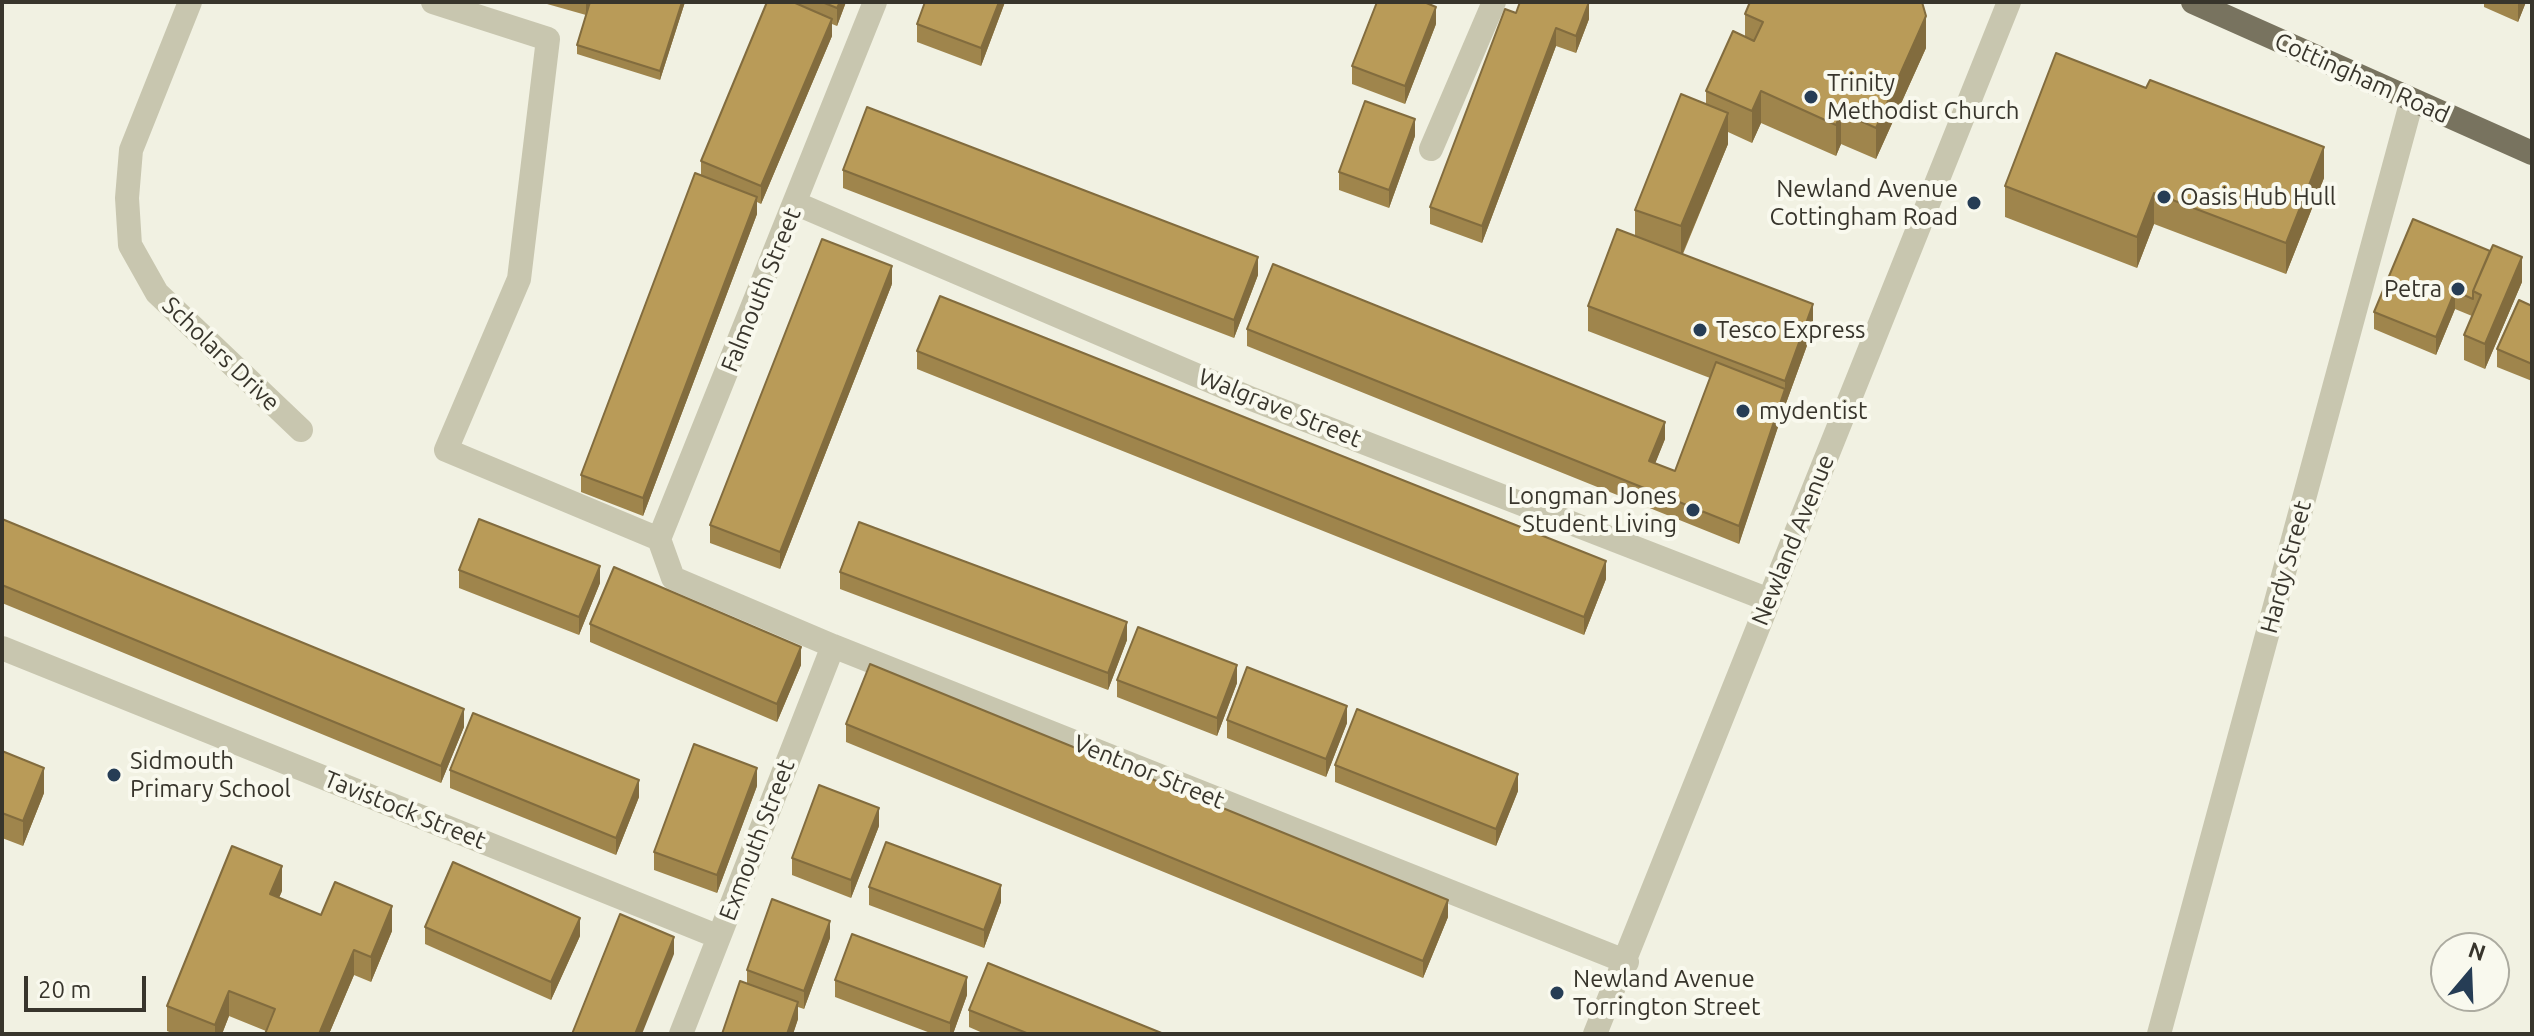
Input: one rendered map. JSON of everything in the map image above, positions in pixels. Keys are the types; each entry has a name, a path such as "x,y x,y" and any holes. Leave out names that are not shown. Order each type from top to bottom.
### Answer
{"main road":[{"name":"Cottingham Road","path":"2193,2 2532,153"}],"street":[{"name":"Scholars Drive","path":"190,2 131,150 127,198 130,245 157,293 301,430"},
{"path":"433,2 548,39 519,279 446,450 659,539"},
{"name":"Falmouth Street","path":"659,539 797,204 875,2"},
{"path":"1431,149 1494,2"},
{"name":"Newland Avenue","path":"1595,1034 1627,962 2009,2"},
{"name":"Hardy Street","path":"2159,1034 2412,100"},
{"name":"Walgrave Street","path":"797,204 1252,399 1769,600"},
{"name":"Ventnor Street","path":"659,539 673,578 833,646 1627,962"},
{"name":"Exmouth Street","path":"681,1034 833,646"},
{"name":"Tavistock Street","path":"2,648 719,937"}],"building":[{"path":"590,2 682,2 660,71 577,45"},
{"path":"767,2 793,2 832,19 761,186 701,161"},
{"path":"822,2 840,2 837,8"},
{"path":"925,2 999,2 981,48 917,24"},
{"path":"1377,2 1424,2 1436,7 1405,86 1352,66"},
{"path":"1520,2 1589,2 1576,36 1556,28 1482,226 1430,207 1505,9 1516,13"},
{"name":"Trinity Methodist Church","path":"1750,2 1922,2 1926,16 1876,128 1841,112 1836,125 1761,91 1752,111 1706,91 1733,31 1754,41 1763,22 1745,14"},
{"name":"Oasis Hub Hull","path":"2056,53 2146,88 2150,80 2324,147 2286,243 2154,193 2137,237 2005,186"},
{"path":"1681,94 1728,113 1681,226 1635,210"},
{"path":"1365,101 1415,119 1389,190 1339,172"},
{"path":"867,107 1258,257 1234,320 843,170"},
{"path":"695,173 757,197 643,498 581,475"},
{"path":"2413,219 2490,251 2473,291 2473,299 2455,291 2436,337 2374,312"},
{"name":"Tesco Express","path":"1617,229 1813,304 1785,381 1588,306"},
{"path":"822,239 892,266 780,552 710,525"},
{"path":"2493,245 2522,257 2485,344 2464,335 2481,295 2473,291"},
{"path":"1273,264 1665,422 1649,461 1675,471 1716,362 1785,389 1739,526 1247,329"},
{"path":"940,296 1606,561 1584,617 917,351"},
{"path":"2519,300 2532,306 2532,364 2497,349"},
{"path":"2,519 464,709 441,766 2,585"},
{"path":"479,519 600,566 579,617 459,570"},
{"path":"859,522 1127,622 1108,673 840,572"},
{"path":"614,567 801,647 777,704 590,624"},
{"path":"1138,627 1237,665 1217,718 1117,680"},
{"path":"870,664 1448,900 1423,961 846,724"},
{"path":"1247,667 1347,706 1326,759 1227,720"},
{"path":"1357,709 1518,774 1496,829 1335,765"},
{"path":"473,713 639,780 616,838 450,770"},
{"path":"694,744 757,768 717,875 654,852"},
{"path":"2,751 44,768 23,821 2,813"},
{"path":"819,785 879,808 851,880 792,858"},
{"path":"886,842 1001,885 984,930 869,887"},
{"path":"232,846 282,866 270,894 321,915 335,882 392,906 371,957 354,950 319,1034 265,1034 275,1009 229,991 215,1025 167,1006"},
{"path":"453,862 580,918 551,982 425,927"},
{"path":"772,899 830,921 804,991 747,970"},
{"path":"620,914 674,937 635,1034 572,1034"},
{"path":"852,934 967,977 950,1023 835,980"},
{"path":"988,963 1164,1034 1029,1034 969,1010"},
{"path":"740,981 798,1002 787,1034 722,1034"}],"place":[{"name":"Trinity Methodist Church","path":"1811,97"},
{"name":"Oasis Hub Hull","path":"2164,197"},
{"name":"Newland Avenue Cottingham Road","path":"1974,203"},
{"name":"Petra","path":"2458,289"},
{"name":"Tesco Express","path":"1700,330"},
{"name":"mydentist","path":"1743,411"},
{"name":"Longman Jones Student Living","path":"1693,510"},
{"name":"Sidmouth Primary School","path":"114,775"},
{"name":"Newland Avenue Torrington Street","path":"1557,993"}]}
